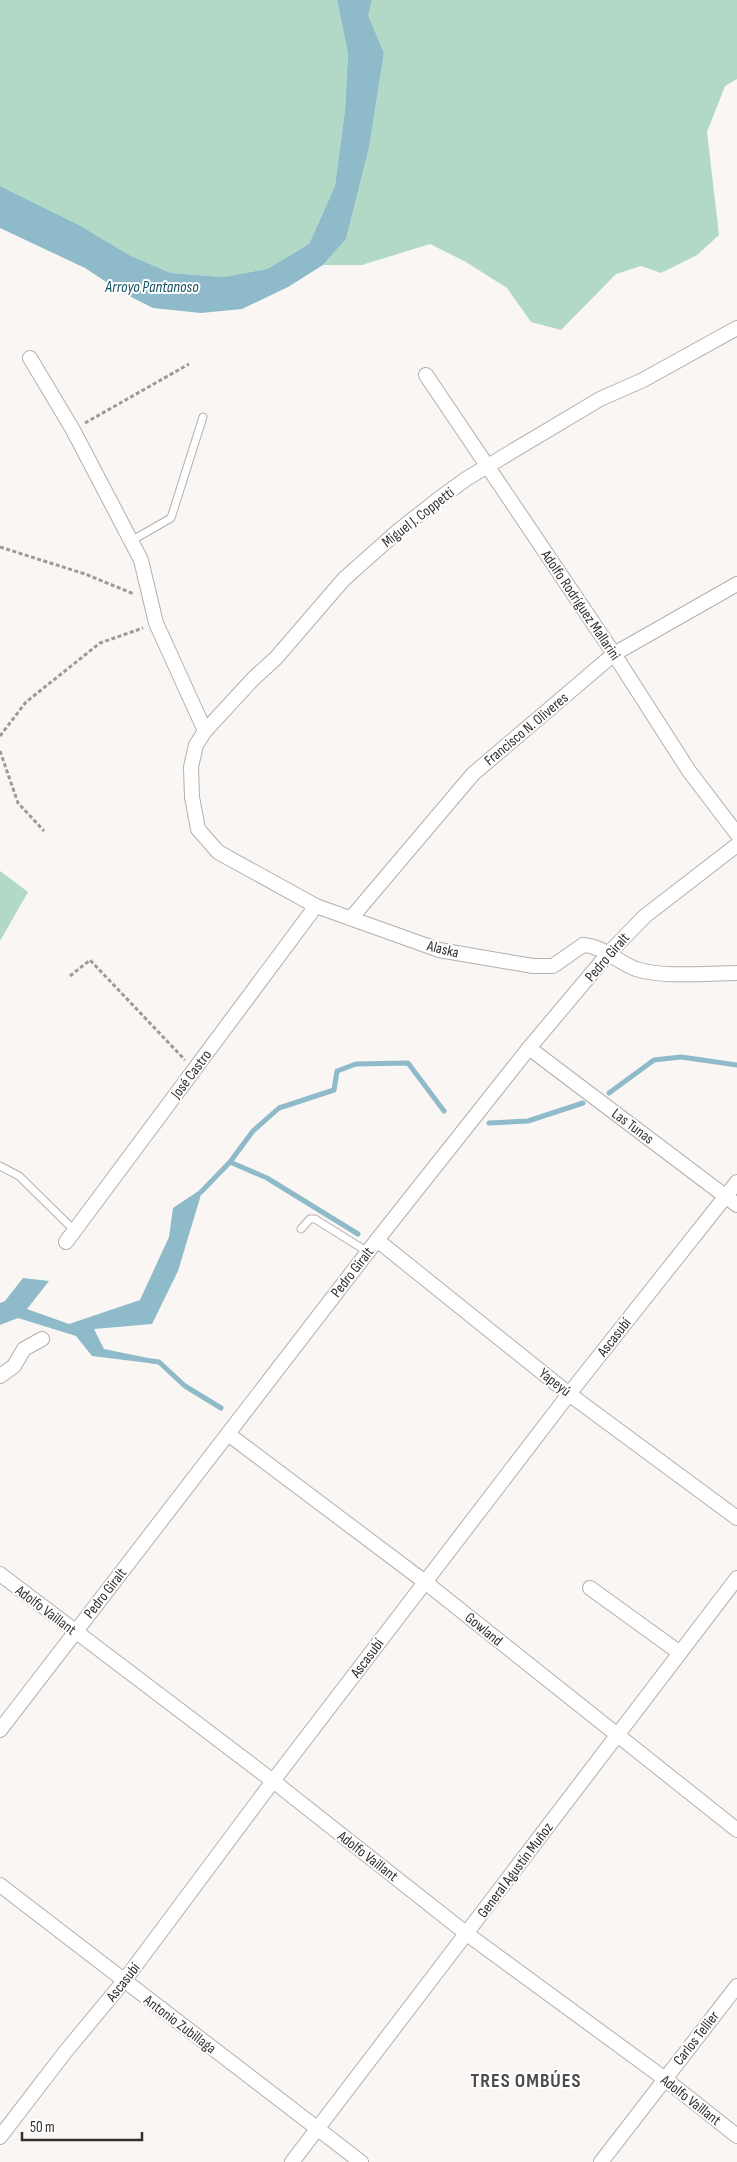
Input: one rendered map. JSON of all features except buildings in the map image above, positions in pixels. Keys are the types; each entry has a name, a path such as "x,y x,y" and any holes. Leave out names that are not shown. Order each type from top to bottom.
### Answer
{"street":[{"name":"Miguel J. Coppetti","path":"192,797 191,767 196,746 205,731 254,678 276,658 344,579 398,531 436,501 488,466 600,399 643,380 737,328"},
{"path":"30,358 73,430 141,560 156,623 205,731"},
{"name":"Adolfo Rodríguez Mallarini","path":"426,375 614,654 689,771 737,834"},
{"name":"Francisco N. Oliveres","path":"352,917 473,774 614,654 737,584"},
{"name":"Alaska","path":"192,797 198,829 218,852 316,906 352,917 440,950 533,966 553,966 583,945 591,945 637,970 669,973 737,973"},
{"name":"Pedro Giralt","path":"0,1730 377,1240 529,1048 608,954 645,916 737,845"},
{"name":"José Castro","path":"66,1242 316,906"},
{"name":"Las Tunas","path":"529,1048 737,1204"},
{"name":"Ascasubí","path":"0,2137 66,2051 124,1982 273,1781 569,1394 737,1182"},
{"name":"Yapeyú","path":"377,1240 569,1394 737,1518"},
{"path":"0,1376 14,1366 24,1349 42,1339"},
{"name":"Gowland","path":"228,1434 425,1582 737,1830"},
{"name":"Adolfo Vaillant","path":"0,1574 273,1781 467,1934 665,2079 737,2136"},
{"name":"General Agustín Muñoz","path":"292,2162 737,1578"},
{"path":"590,1588 680,1653"},
{"name":"Antonio Zubillaga","path":"0,1885 361,2162"},
{"name":"Carlos Tellier","path":"601,2162 737,1986"}],"lane":[{"path":"131,541 171,518 203,417"},
{"path":"0,1166 19,1176 74,1230"},
{"path":"301,1229 310,1219 315,1218 368,1252"}],"path":[{"path":"73,430 189,364"},
{"path":"0,547 85,574 150,601"},
{"path":"0,736 26,702 100,644 156,623"},
{"path":"0,750 18,803 44,832"},
{"path":"70,976 90,960 194,1069"}],"green space":[{"path":"0,0 337,0 348,53 345,110 335,186 309,244 267,269 223,277 171,273 131,256 79,225 0,186"},
{"path":"372,0 737,0 737,79 725,86 707,132 719,235 697,255 661,273 641,266 616,274 561,330 531,322 507,288 466,262 430,244 362,265 323,265 346,239 369,148 384,53 367,16"},
{"path":"0,871 28,892 0,941"}],"water":[{"name":"Arroyo Pantanoso","path":"337,0 372,0 368,16 384,53 369,148 346,239 323,265 288,287 242,309 201,313 153,308 123,293 85,268 0,228 0,186 79,225 131,256 171,273 223,277 267,269 309,244 335,186 345,110 348,53"},
{"path":"203,1188 178,1271 152,1324 94,1329 104,1349 158,1360 157,1364 92,1356 76,1336 18,1318 0,1325 0,1303 5,1301 23,1278 49,1281 27,1309 69,1324 140,1300 169,1237 173,1208"}],"waterway":[{"path":"609,1093 654,1060 681,1057 737,1065"},
{"path":"201,1192 230,1162 253,1131 279,1108 334,1090 337,1071 356,1064 408,1063 444,1111"},
{"path":"489,1123 528,1121 583,1103"},
{"path":"230,1162 267,1178 358,1234"},
{"path":"152,1361 159,1362 185,1386 221,1408"}],"district":[{"name":"TRES OMBÚES","path":"526,2080"}]}
